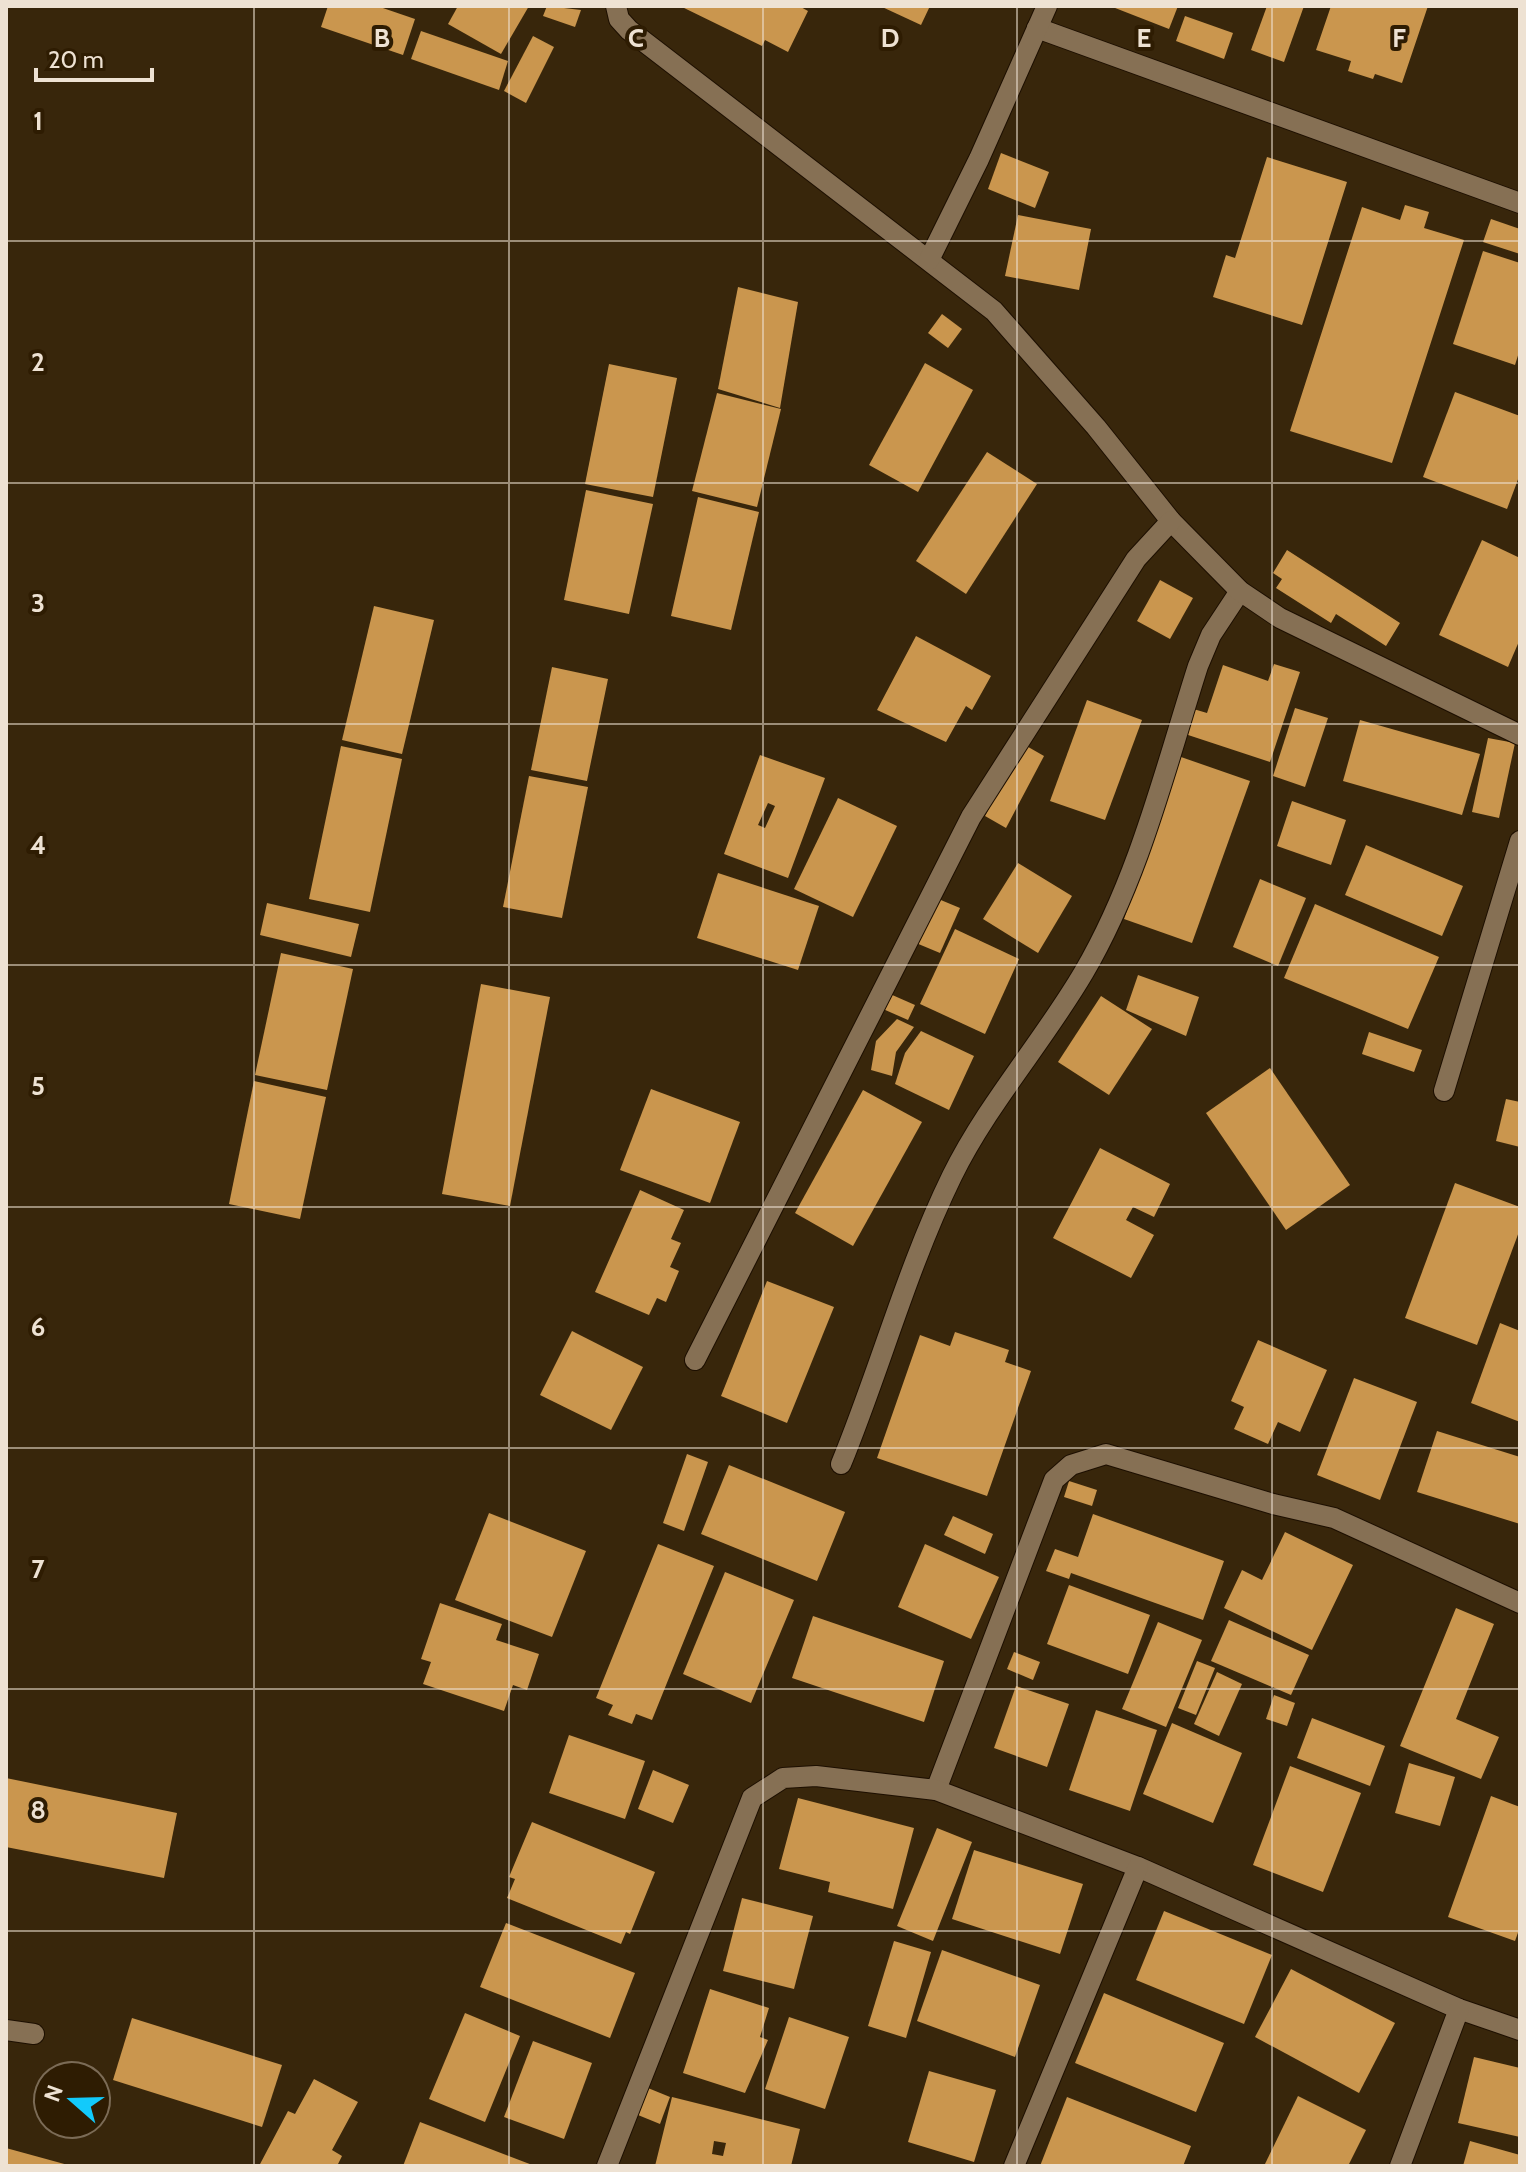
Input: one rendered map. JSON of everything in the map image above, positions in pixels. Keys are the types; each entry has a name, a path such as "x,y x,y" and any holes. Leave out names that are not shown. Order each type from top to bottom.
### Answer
{"street":[{"path":"616,6 619,19 629,30 994,311 1096,427 1171,521 1240,591 1280,618 1520,735"},
{"path":"929,260 979,159 1047,6"},
{"path":"1037,28 1520,203"},
{"path":"695,1360 971,817 1136,559 1171,521"},
{"path":"841,1464 932,1220 953,1174 976,1133 1084,973 1124,893 1198,666 1211,635 1240,591"},
{"path":"1444,1091 1520,841"},
{"path":"936,1790 1054,1480 1071,1465 1106,1454 1273,1504 1334,1518 1520,1603"},
{"path":"607,2166 752,1798 783,1778 816,1776 936,1790 1138,1867 1459,2009 1520,2030"},
{"path":"1014,2166 1138,1867"},
{"path":"1400,2166 1459,2009"},
{"path":"6,2030 34,2034"}],"building":[{"path":"328,6 377,6 415,19 403,55 321,27"},
{"path":"458,6 529,6 501,54 448,24"},
{"path":"547,6 581,10 575,27 543,16"},
{"path":"680,6 799,6 808,11 788,52 765,40 762,46"},
{"path":"880,6 930,6 921,25"},
{"path":"1110,6 1178,6 1169,29"},
{"path":"1267,6 1304,6 1284,62 1251,50"},
{"path":"1331,6 1428,6 1402,83 1375,74 1373,79 1348,71 1351,61 1316,50"},
{"path":"1185,16 1233,33 1224,59 1176,41"},
{"path":"421,31 508,61 499,90 411,59"},
{"path":"533,36 554,47 526,103 504,91"},
{"path":"1001,153 1049,172 1035,208 988,189"},
{"path":"1267,157 1347,182 1302,325 1213,297 1226,255 1235,258"},
{"path":"1405,205 1429,212 1424,228 1464,240 1392,463 1290,431 1362,207 1400,220"},
{"path":"1018,215 1091,229 1079,290 1005,276"},
{"path":"1491,219 1520,229 1520,254 1483,242"},
{"path":"1483,251 1520,263 1520,349 1515,365 1453,344"},
{"path":"738,287 798,302 780,408 718,389"},
{"path":"942,314 962,329 948,348 928,333"},
{"path":"925,363 973,390 918,492 869,465"},
{"path":"609,364 677,378 653,497 585,484"},
{"path":"1455,392 1520,416 1520,474 1507,509 1423,477"},
{"path":"717,393 781,409 757,507 692,491"},
{"path":"987,452 1037,484 966,594 916,561"},
{"path":"586,490 653,504 629,614 564,600"},
{"path":"698,497 759,512 731,630 671,616"},
{"path":"1482,540 1520,558 1520,639 1508,667 1439,635"},
{"path":"1287,550 1400,623 1386,646 1336,614 1331,623 1276,588 1282,579 1273,573"},
{"path":"1160,580 1193,598 1170,639 1137,621"},
{"path":"374,606 434,620 402,754 342,740"},
{"path":"916,636 991,676 972,710 966,706 946,742 877,710"},
{"path":"1274,664 1300,672 1270,762 1182,733 1190,708 1207,713 1223,665 1268,681"},
{"path":"552,667 608,679 587,781 531,770"},
{"path":"1087,700 1142,720 1105,820 1050,801"},
{"path":"1295,708 1328,718 1305,787 1273,776"},
{"path":"1360,720 1480,754 1462,815 1343,781"},
{"path":"1488,738 1515,743 1499,818 1472,812"},
{"path":"1023,744 1044,756 1006,828 985,816"},
{"path":"341,746 402,759 370,912 309,899"},
{"path":"760,755 825,778 788,878 724,854","holes":["768,803 775,806 765,828 758,825"]},
{"path":"1181,757 1250,781 1192,943 1124,919"},
{"path":"529,776 588,787 562,918 503,907"},
{"path":"838,798 897,826 853,917 794,889"},
{"path":"1292,801 1346,820 1331,865 1277,846"},
{"path":"1366,845 1463,886 1442,936 1345,895"},
{"path":"1018,863 1072,896 1038,953 983,919"},
{"path":"718,873 819,906 798,970 697,938"},
{"path":"1260,879 1306,898 1278,966 1233,947"},
{"path":"936,898 960,908 940,953 916,943"},
{"path":"267,903 359,924 351,957 260,935"},
{"path":"1315,904 1439,957 1408,1029 1284,978"},
{"path":"955,929 1019,959 985,1034 920,1004"},
{"path":"281,953 353,969 327,1090 255,1075"},
{"path":"1138,975 1199,997 1186,1036 1126,1010"},
{"path":"481,984 550,997 510,1206 442,1194"},
{"path":"890,994 915,1005 908,1020 883,1009"},
{"path":"1101,996 1152,1029 1109,1095 1058,1062"},
{"path":"897,1019 914,1027 896,1052 892,1076 871,1070 876,1041"},
{"path":"921,1031 974,1056 949,1110 895,1084 905,1053"},
{"path":"1369,1032 1422,1050 1414,1072 1362,1054"},
{"path":"1270,1068 1350,1185 1286,1230 1206,1113"},
{"path":"254,1081 326,1097 300,1219 229,1204"},
{"path":"651,1089 740,1122 710,1203 620,1170"},
{"path":"863,1090 922,1122 853,1246 795,1213"},
{"path":"1506,1099 1520,1102 1520,1147 1496,1141"},
{"path":"1100,1148 1170,1184 1154,1217 1133,1207 1126,1220 1154,1235 1131,1278 1053,1238"},
{"path":"1455,1183 1520,1207 1520,1229 1477,1345 1405,1318"},
{"path":"640,1190 684,1210 671,1239 681,1243 670,1267 679,1271 666,1302 657,1298 649,1315 595,1292"},
{"path":"767,1281 834,1307 787,1423 721,1396"},
{"path":"1500,1323 1520,1331 1520,1422 1471,1403"},
{"path":"572,1331 643,1367 611,1430 540,1395"},
{"path":"955,1332 1009,1350 1005,1362 1031,1371 987,1496 877,1458 920,1335 950,1346"},
{"path":"1258,1340 1327,1370 1300,1432 1278,1422 1268,1444 1234,1429 1244,1407 1231,1401"},
{"path":"1354,1378 1417,1402 1380,1500 1317,1475"},
{"path":"1437,1431 1520,1457 1520,1524 1417,1492"},
{"path":"687,1454 708,1462 684,1531 663,1523"},
{"path":"729,1465 845,1512 817,1581 701,1534"},
{"path":"1069,1481 1097,1490 1092,1506 1064,1497"},
{"path":"489,1513 586,1551 552,1637 455,1600"},
{"path":"1093,1514 1224,1561 1203,1620 1071,1573 1069,1579 1046,1571 1055,1549 1078,1557"},
{"path":"953,1516 993,1534 985,1554 944,1535"},
{"path":"1285,1532 1353,1565 1312,1650 1224,1608 1242,1570 1262,1580"},
{"path":"658,1544 714,1566 652,1720 636,1714 632,1724 608,1715 613,1705 596,1698"},
{"path":"925,1544 999,1577 971,1639 898,1607"},
{"path":"725,1572 794,1600 751,1703 683,1674"},
{"path":"1069,1585 1150,1615 1128,1674 1047,1644"},
{"path":"440,1603 502,1624 496,1640 539,1654 527,1690 513,1685 504,1711 423,1684 431,1662 421,1659"},
{"path":"1456,1608 1494,1624 1456,1719 1499,1737 1481,1779 1400,1746"},
{"path":"813,1616 944,1661 924,1722 792,1678"},
{"path":"1229,1620 1309,1655 1291,1695 1211,1661"},
{"path":"1158,1622 1202,1640 1166,1727 1122,1709"},
{"path":"1014,1652 1040,1662 1033,1680 1007,1669"},
{"path":"1197,1661 1215,1668 1196,1715 1178,1708"},
{"path":"1217,1672 1242,1684 1219,1736 1194,1724"},
{"path":"1016,1686 1069,1704 1047,1767 994,1748"},
{"path":"1274,1695 1295,1703 1287,1726 1266,1719"},
{"path":"1096,1710 1157,1730 1130,1811 1069,1790"},
{"path":"1312,1718 1385,1746 1370,1786 1297,1758"},
{"path":"1172,1723 1242,1753 1213,1823 1143,1794"},
{"path":"569,1735 645,1761 625,1819 549,1793"},
{"path":"1409,1763 1455,1777 1440,1826 1395,1813"},
{"path":"1290,1766 1361,1793 1323,1892 1253,1865"},
{"path":"653,1770 689,1785 673,1823 638,1809"},
{"path":"6,1778 177,1813 164,1878 6,1847"},
{"path":"1491,1796 1520,1807 1520,1927 1515,1941 1448,1917"},
{"path":"798,1798 914,1828 893,1909 828,1892 830,1882 779,1869"},
{"path":"532,1822 655,1872 630,1934 626,1932 621,1944 507,1898 515,1879 509,1877"},
{"path":"937,1828 972,1842 933,1941 897,1926"},
{"path":"974,1850 1083,1884 1060,1954 952,1919"},
{"path":"742,1898 813,1916 794,1989 723,1971"},
{"path":"1164,1911 1272,1955 1244,2024 1136,1980"},
{"path":"506,1923 635,1973 610,2038 480,1987"},
{"path":"894,1941 931,1952 906,2038 868,2026"},
{"path":"942,1950 1040,1985 1015,2057 917,2021"},
{"path":"1291,1969 1395,2023 1359,2093 1255,2037"},
{"path":"710,1989 769,2008 760,2037 768,2040 745,2093 683,2073"},
{"path":"1104,1993 1224,2043 1196,2112 1075,2063"},
{"path":"465,2013 520,2036 485,2122 429,2099"},
{"path":"789,2017 849,2037 825,2109 765,2089"},
{"path":"132,2018 282,2065 262,2127 113,2080"},
{"path":"533,2041 592,2063 564,2139 504,2117"},
{"path":"1474,2057 1520,2068 1520,2137 1458,2123"},
{"path":"929,2071 996,2090 974,2162 908,2142"},
{"path":"314,2079 358,2102 332,2150 342,2156 337,2166 259,2166 288,2111 295,2114"},
{"path":"648,2088 670,2097 660,2124 638,2115"},
{"path":"1298,2096 1366,2130 1348,2166 1264,2166"},
{"path":"672,2097 800,2129 791,2166 655,2166","holes":["714,2141 726,2143 723,2156 712,2154"]},
{"path":"1067,2097 1191,2146 1183,2166 1040,2166"},
{"path":"420,2122 535,2166 403,2166"},
{"path":"1470,2141 1520,2155 1520,2166 1463,2166"},
{"path":"6,2148 68,2165 68,2166 6,2166"}]}
